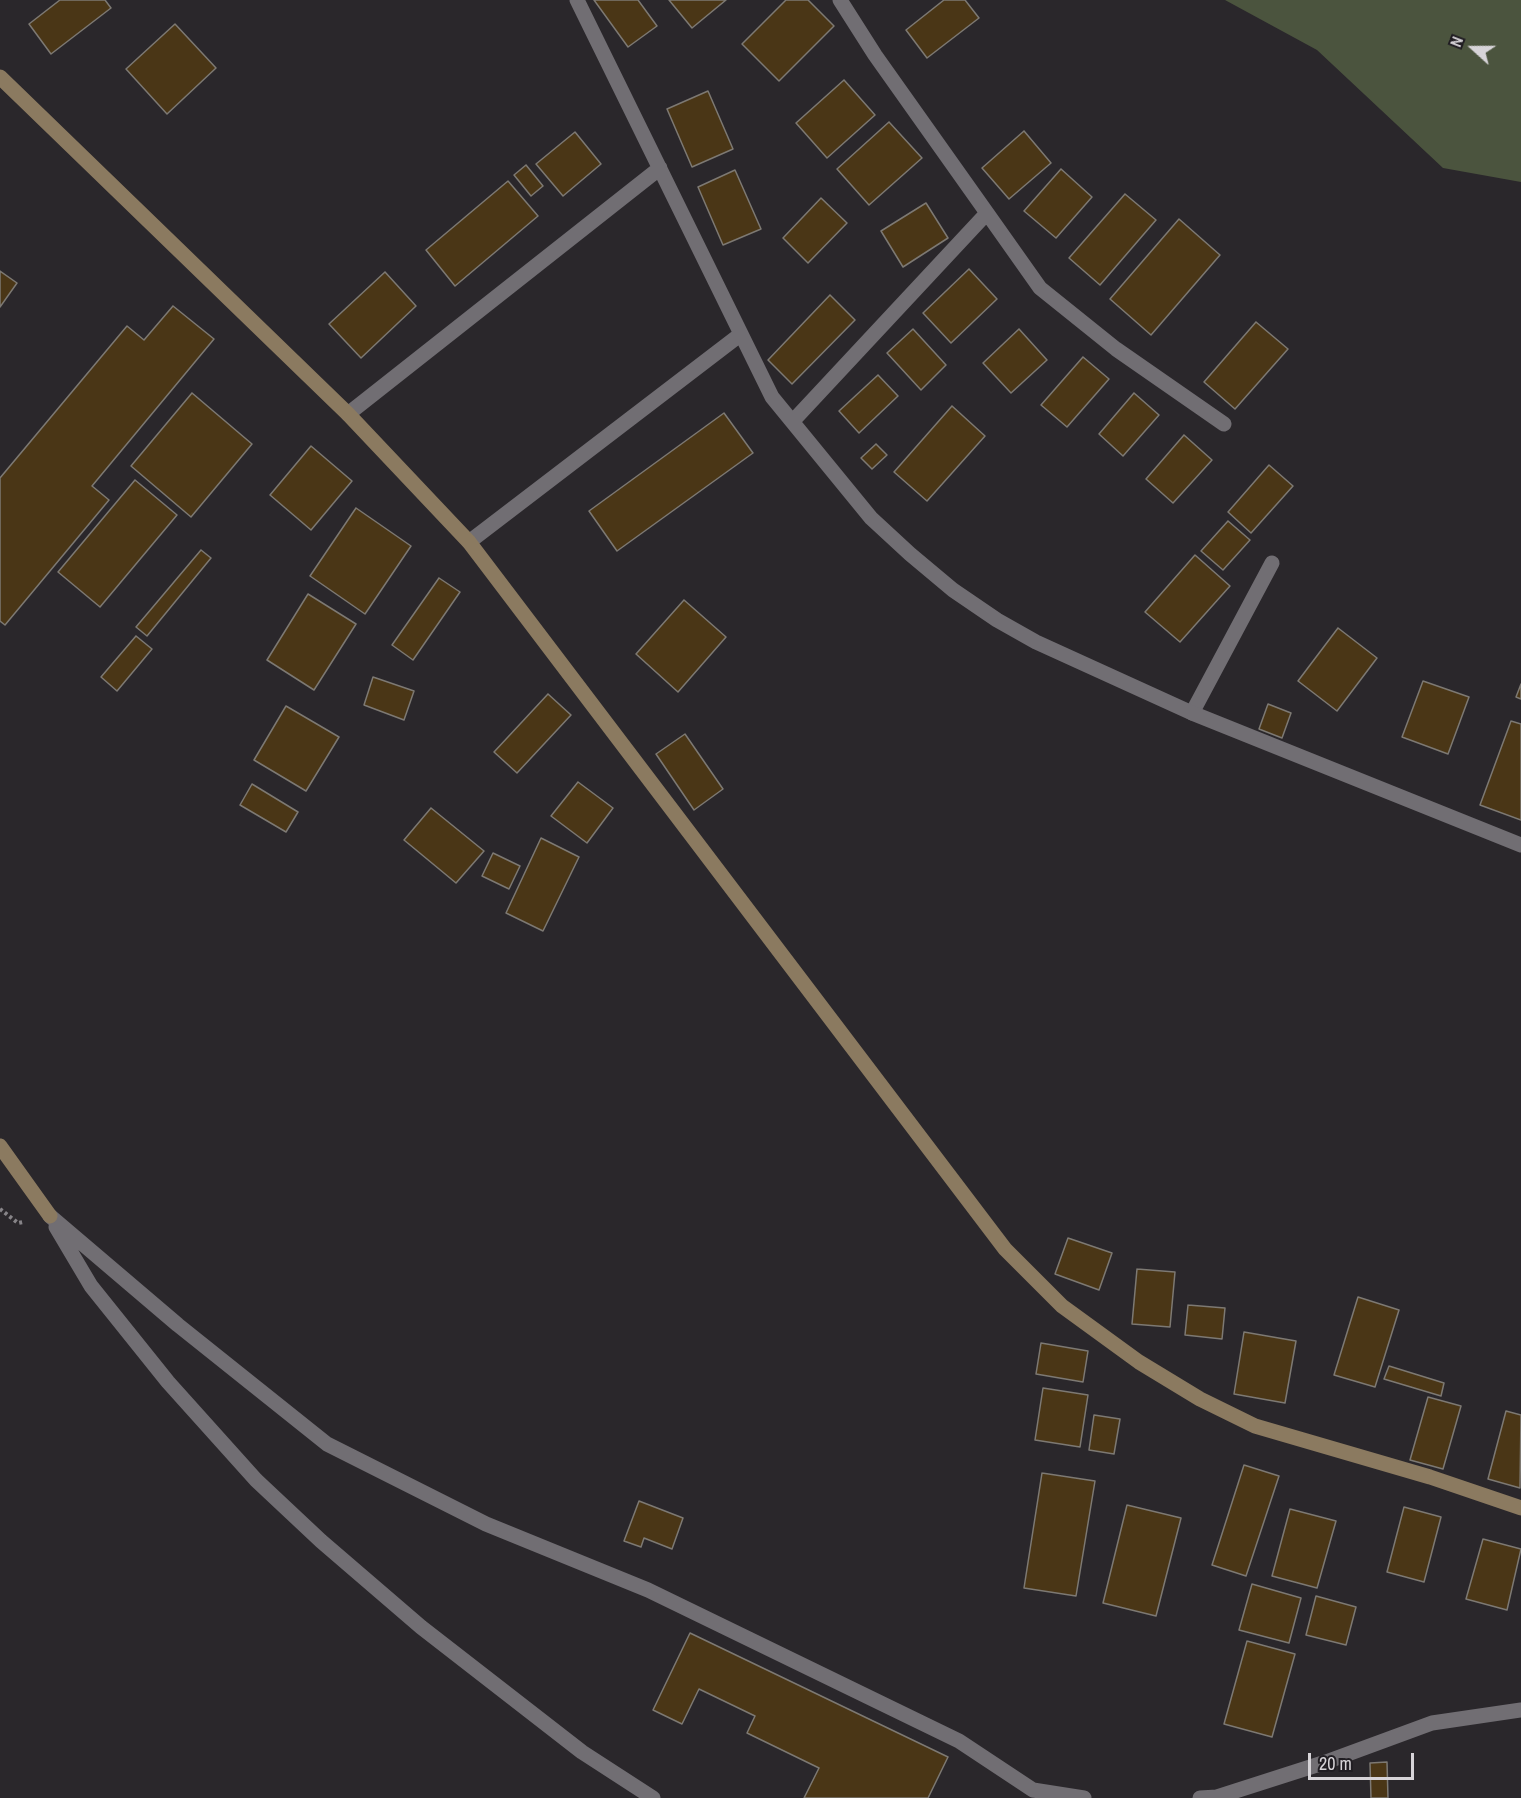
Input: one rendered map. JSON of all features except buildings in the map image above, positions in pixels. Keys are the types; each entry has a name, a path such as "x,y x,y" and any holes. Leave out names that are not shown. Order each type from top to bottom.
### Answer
{"street":[{"path":"578,0 772,397 871,518 953,590 997,620 1036,642 1192,713 1521,845"},
{"path":"840,0 875,55 1040,288 1116,349 1224,424"},
{"path":"0,77 348,414 469,542 1005,1250 1062,1306 1139,1362 1200,1400 1255,1426 1430,1477 1521,1508"},
{"path":"348,414 660,168"},
{"path":"793,421 987,213"},
{"path":"469,542 741,334"},
{"path":"1192,713 1272,563"},
{"path":"0,1146 50,1216 91,1286 168,1382 256,1480 421,1627 582,1752 653,1798"},
{"path":"50,1216 177,1325 327,1444 486,1524 648,1590 959,1741 1033,1790 1084,1798"},
{"path":"1200,1798 1217,1797 1326,1762 1432,1723 1521,1710"}],"green space":[{"path":"1225,0 1521,0 1521,182 1443,168 1317,50"}]}
